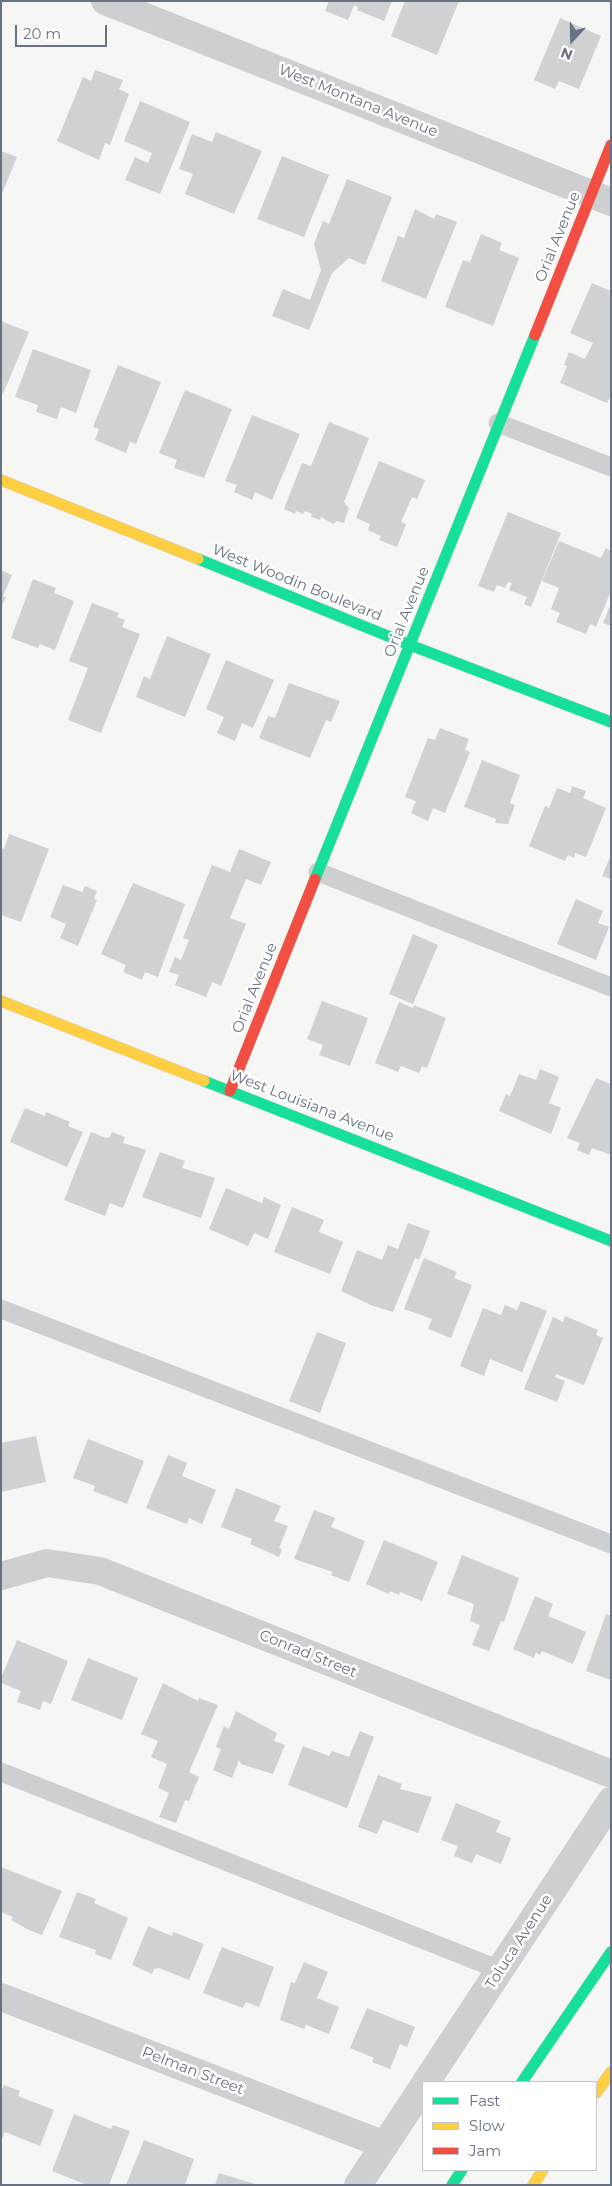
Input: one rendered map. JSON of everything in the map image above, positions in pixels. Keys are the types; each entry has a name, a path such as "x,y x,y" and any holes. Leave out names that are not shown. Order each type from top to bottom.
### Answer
{"main road":[{"name":"Orial Avenue","path":"230,1090 498,423 601,198 611,146"},
{"name":"West Woodin Boulevard","path":"1,480 410,645 611,722"},
{"name":"West Louisiana Avenue","path":"1,1001 611,1241"},
{"path":"523,2081 611,1952"},
{"path":"597,2092 611,2072"},
{"path":"452,2185 461,2171"},
{"path":"533,2185 542,2171"}],"street":[{"name":"West Montana Avenue","path":"105,1 601,198"},
{"name":"Conrad Street","path":"1,1576 47,1563 100,1571 611,1774"},
{"name":"Toluca Avenue","path":"427,2081 611,1801"},
{"name":"Pelman Street","path":"1,1997 385,2145"},
{"path":"358,2185 422,2089"}],"lane":[{"path":"498,423 611,467"},
{"path":"318,872 611,987"},
{"path":"1,1309 611,1544"},
{"path":"1,1772 500,1970"}],"building":[{"path":"329,1 392,1 384,21 357,10 358,7 354,5 348,20 325,11"},
{"path":"405,1 459,1 437,55 391,36"},
{"path":"560,18 601,36 579,89 559,81 555,89 534,80"},
{"path":"95,70 123,80 119,89 129,94 110,145 105,143 99,160 57,141 83,77 91,81"},
{"path":"140,101 190,122 160,194 125,180 135,157 148,163 152,153 124,141"},
{"path":"216,132 262,151 234,214 185,194 193,174 179,169 192,134 212,142"},
{"path":"1,151 17,157 1,196"},
{"path":"282,156 329,175 304,237 257,219"},
{"path":"347,179 392,197 365,265 349,258 332,273 309,330 272,316 283,289 310,300 321,270 314,244 323,221 329,224"},
{"path":"415,209 434,219 436,214 457,222 426,299 381,281 398,236 404,238"},
{"path":"481,234 502,243 499,250 519,258 493,326 445,307 463,260 470,262"},
{"path":"592,283 611,291 611,395 607,403 560,383 567,366 564,365 569,352 585,359 593,343 570,333"},
{"path":"1,321 29,332 3,394 1,393"},
{"path":"33,349 91,370 76,413 61,407 57,419 36,412 38,405 15,397"},
{"path":"118,365 161,382 136,444 130,442 126,453 95,440 99,429 93,427"},
{"path":"185,390 232,409 204,478 174,468 177,460 159,453"},
{"path":"252,415 300,434 272,500 255,492 252,500 234,492 237,485 225,481"},
{"path":"329,422 369,438 344,502 349,508 344,523 337,521 333,524 321,517 320,520 311,517 312,514 305,511 303,514 296,511 295,514 284,509 302,463 311,466"},
{"path":"379,461 425,480 417,499 412,497 401,522 406,524 397,547 379,540 381,536 368,530 370,524 356,518"},
{"path":"508,512 561,533 531,607 524,604 527,597 509,590 512,583 508,582 505,588 497,585 494,592 478,586"},
{"path":"559,541 601,558 606,548 611,551 611,591 596,627 590,624 586,634 556,622 560,613 551,609 559,588 542,581"},
{"path":"1,570 12,575 3,596 6,597 1,607"},
{"path":"33,579 56,588 54,593 74,601 55,650 40,644 38,648 11,638"},
{"path":"92,603 119,613 117,617 125,620 122,627 140,634 101,733 68,720 88,668 69,661"},
{"path":"611,603 611,626 603,623"},
{"path":"167,636 211,654 185,717 136,697 144,676 150,679"},
{"path":"226,660 274,680 253,728 242,723 235,741 217,733 224,717 206,709"},
{"path":"289,683 340,701 331,722 326,720 310,758 259,738 268,716 275,718"},
{"path":"440,728 469,739 465,750 470,752 445,813 433,808 428,821 411,813 416,801 405,797 428,738 435,740"},
{"path":"482,760 520,775 510,803 515,805 508,824 495,823 496,819 464,807"},
{"path":"572,786 586,791 583,798 606,808 586,857 575,853 574,858 568,855 565,861 529,846 545,806 549,808 557,788 570,793"},
{"path":"9,834 49,849 21,922 1,915 1,848 4,849"},
{"path":"239,849 271,862 261,885 246,879 230,918 246,924 221,986 212,982 206,997 175,985 179,975 169,972 175,957 181,960 189,940 183,938 212,865 230,872"},
{"path":"611,855 611,879 602,876"},
{"path":"133,883 185,904 158,977 145,972 142,980 123,972 126,965 101,954"},
{"path":"63,885 82,892 85,886 97,891 94,899 97,900 78,946 60,938 66,924 50,917"},
{"path":"576,899 603,911 598,923 609,927 596,960 557,944"},
{"path":"413,934 438,945 413,1004 389,994"},
{"path":"322,1001 368,1018 350,1066 319,1055 323,1045 307,1039"},
{"path":"399,1002 413,1008 414,1005 446,1018 427,1068 422,1066 419,1073 401,1066 398,1072 375,1063"},
{"path":"540,1069 559,1077 549,1103 561,1108 551,1134 499,1111 506,1094 510,1096 519,1074 536,1080"},
{"path":"596,1078 611,1084 611,1155 592,1148 589,1155 577,1150 580,1143 567,1138"},
{"path":"25,1108 45,1116 46,1112 70,1122 68,1126 83,1132 67,1167 10,1142"},
{"path":"91,1132 106,1138 110,1137 112,1132 125,1137 123,1143 146,1150 123,1208 110,1203 105,1216 64,1200"},
{"path":"160,1152 185,1161 182,1168 215,1178 201,1218 142,1197"},
{"path":"226,1188 262,1203 264,1197 281,1205 268,1239 254,1233 248,1246 209,1229"},
{"path":"292,1207 324,1220 319,1232 343,1242 330,1274 274,1252"},
{"path":"408,1223 430,1231 419,1260 415,1258 393,1312 371,1305 341,1291 357,1250 382,1260 388,1245 398,1249"},
{"path":"424,1258 457,1272 454,1278 472,1285 451,1338 428,1329 432,1319 404,1309"},
{"path":"521,1301 547,1311 522,1372 490,1359 484,1376 460,1366 483,1308 501,1315 505,1305 517,1310"},
{"path":"565,1316 598,1330 596,1335 603,1338 584,1385 556,1374 555,1377 565,1381 557,1402 524,1389 553,1317 563,1322"},
{"path":"317,1332 346,1343 320,1413 289,1401"},
{"path":"36,1436 46,1482 1,1492 1,1443"},
{"path":"88,1439 144,1461 127,1504 93,1491 95,1486 73,1478"},
{"path":"168,1455 187,1463 182,1476 216,1490 202,1524 189,1518 187,1524 146,1508"},
{"path":"236,1488 281,1506 274,1521 288,1526 279,1548 282,1549 279,1557 250,1544 252,1539 221,1527"},
{"path":"314,1510 335,1518 331,1527 365,1541 349,1582 331,1575 333,1572 294,1559"},
{"path":"384,1540 438,1562 422,1601 400,1592 399,1595 390,1591 389,1594 366,1584"},
{"path":"462,1555 519,1578 504,1622 501,1621 489,1651 472,1645 480,1625 470,1621 474,1604 447,1594"},
{"path":"535,1596 553,1604 548,1616 586,1632 573,1664 542,1651 540,1655 536,1652 534,1658 513,1649"},
{"path":"606,1614 611,1616 611,1680 586,1671"},
{"path":"17,1640 68,1661 51,1704 43,1701 40,1710 17,1702 21,1691 1,1683 1,1678"},
{"path":"88,1658 138,1678 122,1720 71,1700"},
{"path":"163,1683 198,1701 199,1698 218,1705 189,1772 199,1777 189,1801 185,1800 176,1823 159,1817 169,1793 158,1788 167,1764 151,1757 158,1741 141,1734"},
{"path":"236,1711 277,1733 274,1741 285,1745 273,1774 241,1764 239,1760 232,1778 213,1770 221,1749 216,1747 224,1726 229,1729"},
{"path":"360,1731 374,1737 347,1808 288,1785 303,1746 329,1756 332,1751 349,1757"},
{"path":"378,1775 402,1784 400,1789 432,1797 418,1833 383,1820 377,1834 358,1827"},
{"path":"456,1803 501,1821 496,1832 511,1838 501,1864 476,1854 472,1863 454,1856 458,1846 441,1840"},
{"path":"1,1867 62,1891 42,1935 27,1929 11,1920 13,1917 1,1912"},
{"path":"77,1892 96,1899 94,1903 128,1918 111,1960 95,1954 96,1950 59,1937"},
{"path":"148,1926 172,1936 173,1932 204,1944 189,1980 159,1968 154,1969 152,1974 132,1965"},
{"path":"222,1947 274,1967 259,2007 246,2002 243,2008 203,1993"},
{"path":"304,1962 328,1972 317,1998 339,2007 329,2034 306,2025 304,2029 280,2020 291,1982 295,1983"},
{"path":"367,2008 415,2027 407,2047 400,2044 390,2069 372,2062 374,2058 350,2048"},
{"path":"4,2085 20,2091 18,2096 54,2110 40,2146 5,2132 1,2141 1,2091"},
{"path":"74,2114 111,2129 113,2125 130,2131 109,2185 87,2185 52,2171"},
{"path":"144,2140 194,2159 185,2185 126,2185"},
{"path":"219,2173 255,2184 255,2185 215,2185"}],"traffic: fast":[{"path":"315,879 535,335"},
{"path":"198,559 410,645 611,722"},
{"path":"204,1081 611,1241"},
{"path":"523,2081 611,1952"},
{"path":"452,2185 461,2171"}],"traffic: slow":[{"path":"1,480 198,559"},
{"path":"1,1001 204,1081"},
{"path":"597,2092 611,2072"},
{"path":"533,2185 542,2171"}],"traffic: jam":[{"path":"535,335 611,145"},
{"path":"230,1091 315,879"}]}
